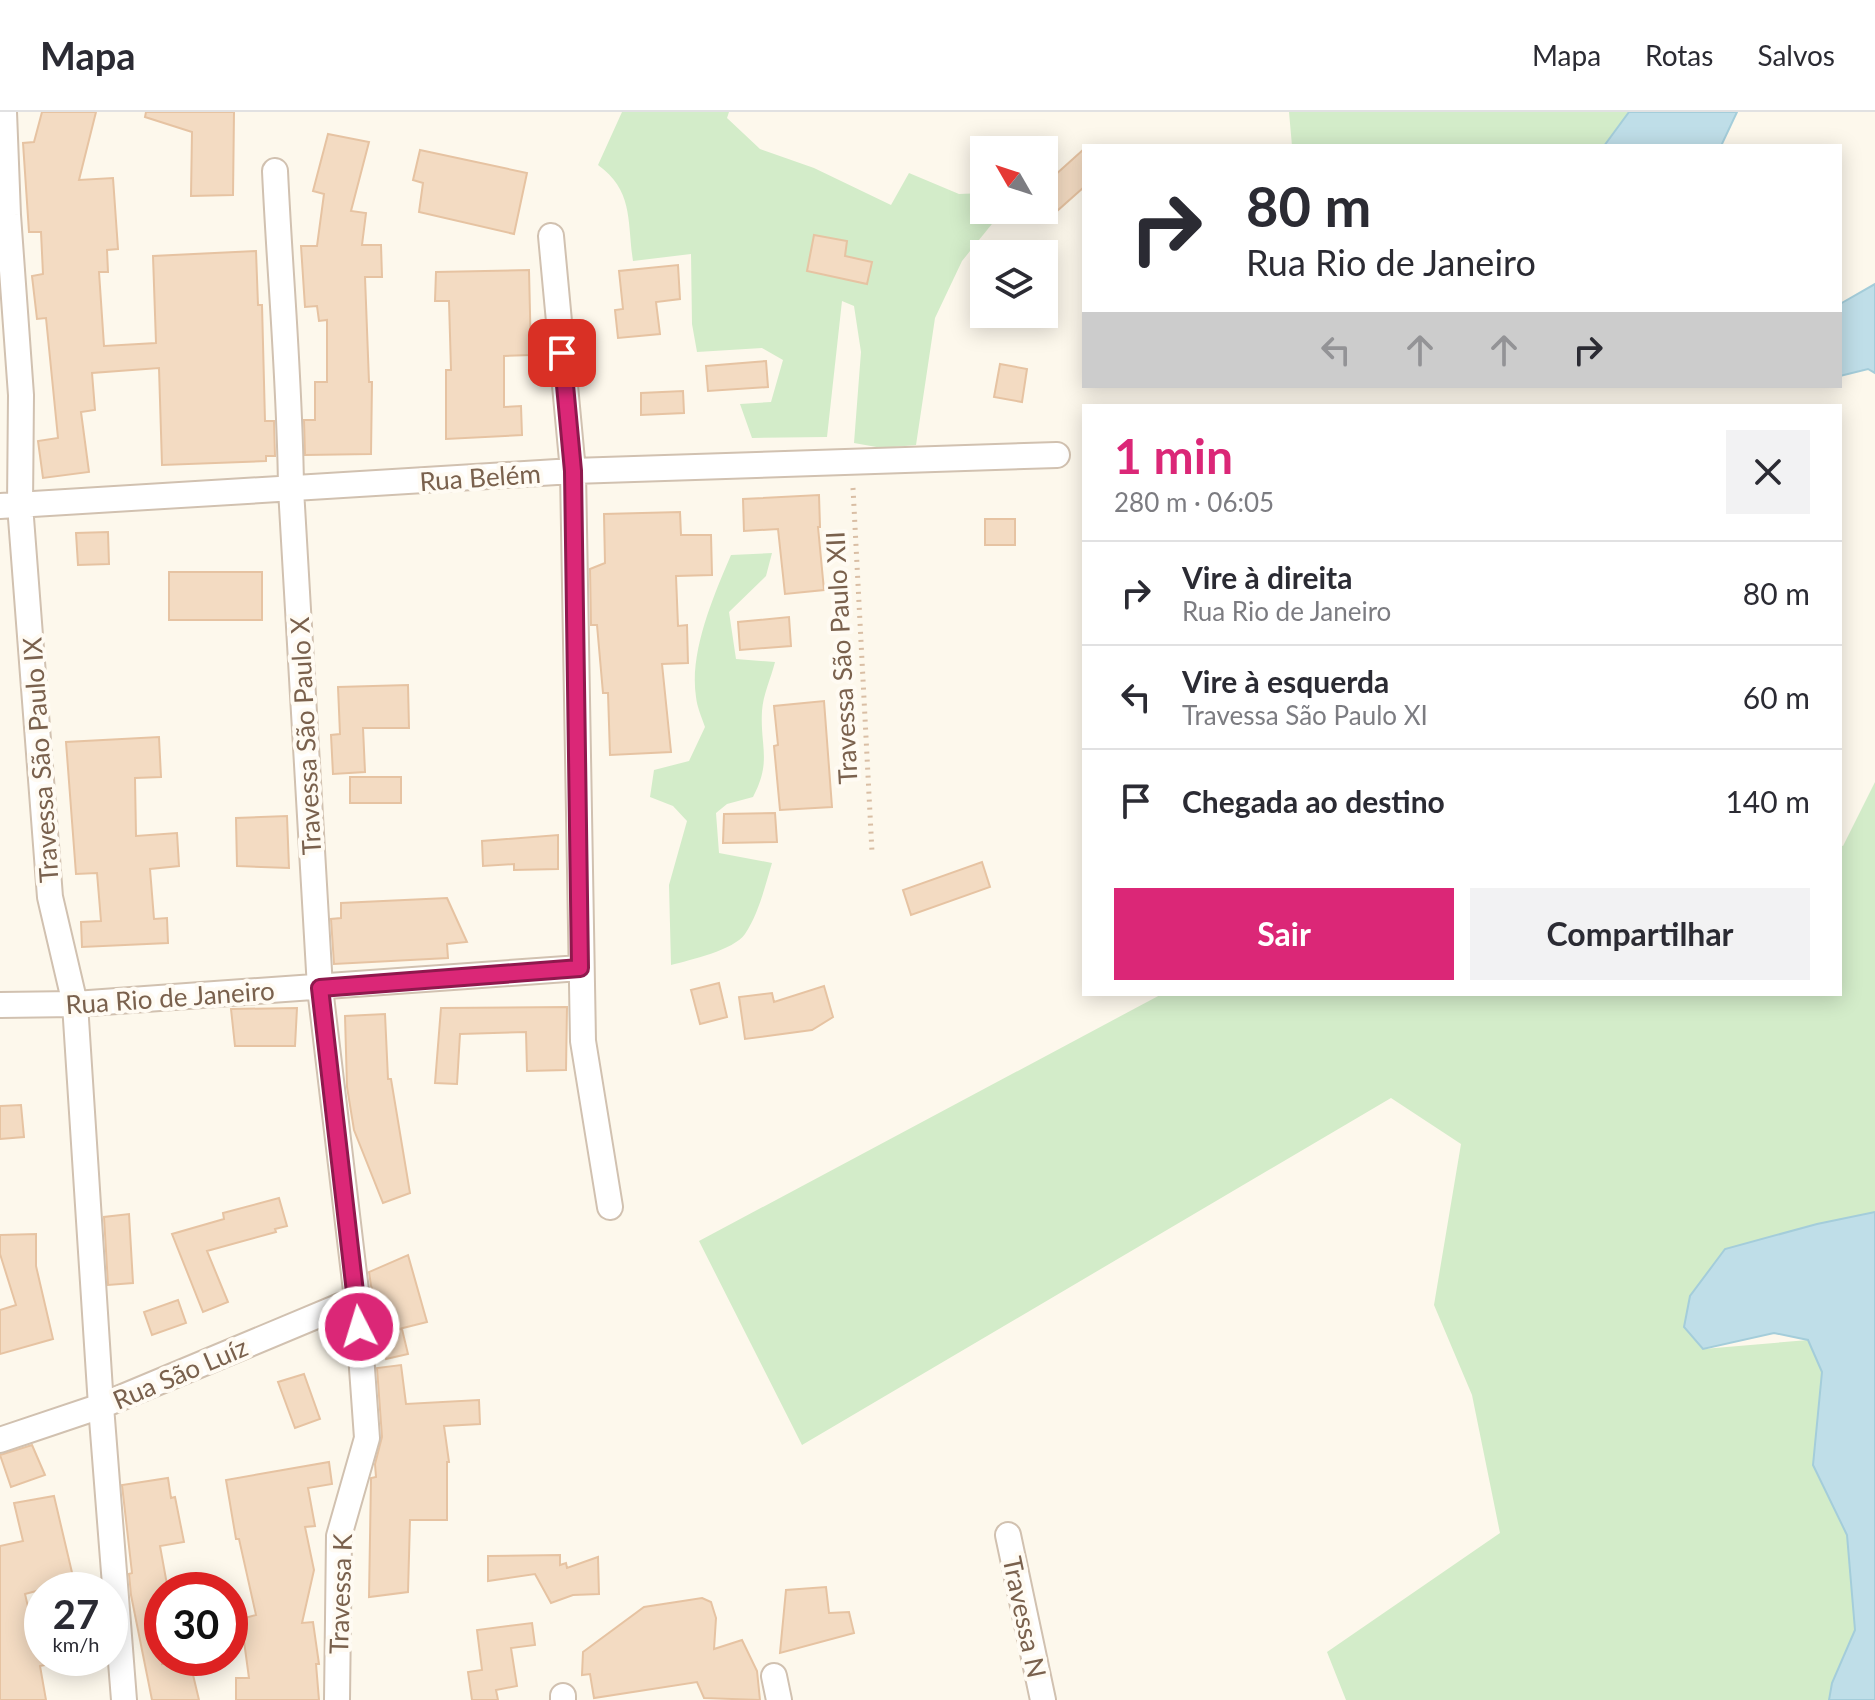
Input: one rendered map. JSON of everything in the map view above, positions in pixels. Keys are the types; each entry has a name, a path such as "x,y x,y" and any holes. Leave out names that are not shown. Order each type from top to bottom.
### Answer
{"street":[{"name":"Travessa São Paulo IX","path":"4,112 21,395 10,506 50,897 75,1004 124,1700"},
{"name":"Travessa São Paulo X","path":"275,171 320,988 357,1299"},
{"path":"551,236 573,471 583,1041 610,1207"},
{"name":"Rua Belém","path":"10,506 573,471 1057,455"},
{"name":"Rua Rio de Janeiro","path":"0,1005 75,1004 580,968"},
{"name":"Rua São Luíz","path":"0,1440 101,1406 357,1299"},
{"name":"Travessa K","path":"337,1700 339,1536 367,1438 357,1299"},
{"name":"Travessa N","path":"1008,1535 1043,1700"},
{"path":"774,1676 779,1700"}],"path":[{"name":"Travessa São Paulo XII","path":"851,463 872,852"}],"green space":[{"path":"622,112 729,112 727,118 760,149 814,168 891,205 909,173 959,194 970,194 970,224 992,224 979,240 970,240 970,251 962,261 935,318 916,445 882,448 854,443 861,352 854,306 842,301 827,437 752,438 740,404 771,402 783,360 762,348 697,352 692,324 691,254 633,261 623,197 618,185 598,165"},
{"path":"1289,112 1629,112 1605,144 1292,144"},
{"path":"772,553 766,576 729,612 736,659 775,662 763,705 762,773 753,797 727,804 716,813 719,853 772,863 761,899 745,934 711,954 671,965 669,885 687,821 673,806 650,797 654,770 689,761 705,727 696,697 696,661 704,624 731,555"},
{"path":"1875,782 1875,1212 1725,1249 1684,1327 1703,1349 1808,1340 1822,1372 1813,1465 1847,1535 1855,1630 1875,1700 1346,1700 1327,1652 1500,1533 1472,1395 1434,1305 1461,1144 1391,1098 802,1445 699,1241 1158,996 1842,996 1843,846"}],"water":[{"path":"1629,112 1737,112 1722,144 1605,144"},
{"path":"1875,284 1875,373 1868,369 1842,376 1842,303"},
{"path":"1875,1212 1875,1700 1829,1700 1832,1683 1855,1630 1847,1535 1813,1465 1822,1372 1808,1340 1774,1333 1703,1349 1684,1327 1690,1296 1725,1249"}],"building":[{"path":"42,112 96,112 79,180 113,178 118,249 107,250 108,272 99,272 104,346 156,343 153,256 256,251 258,305 262,305 265,421 274,421 275,456 266,456 266,461 162,465 159,368 92,373 95,410 81,412 89,472 43,478 38,441 58,438 46,318 37,319 32,276 43,274 41,232 29,232 23,143 34,142"},
{"path":"146,112 234,112 233,195 191,196 192,132 145,117"},
{"path":"328,134 369,142 351,211 366,213 362,245 381,245 382,277 365,277 369,382 372,382 371,454 305,455 304,420 315,420 315,382 327,382 327,320 319,321 317,306 305,307 301,246 317,246 324,194 313,191"},
{"path":"420,150 527,173 514,234 419,212 423,183 413,180"},
{"path":"1082,151 1082,189 1058,210 1058,172"},
{"path":"814,235 847,241 845,256 872,262 867,284 807,271"},
{"path":"678,265 680,299 656,302 660,334 618,338 615,310 623,309 619,271"},
{"path":"529,270 531,355 504,356 504,407 521,406 522,435 446,439 446,370 451,370 449,301 435,301 436,272"},
{"path":"766,361 768,387 708,391 706,366"},
{"path":"1000,364 1027,369 1022,402 994,397"},
{"path":"683,391 684,413 641,415 641,393"},
{"path":"819,495 818,527 824,590 785,594 778,529 744,531 743,499"},
{"path":"680,512 681,535 711,535 712,575 676,576 678,626 687,625 688,663 662,664 671,752 610,755 608,693 603,693 597,625 591,625 590,569 605,563 604,514"},
{"path":"985,519 1015,519 1015,545 985,545"},
{"path":"108,532 109,564 78,565 76,533"},
{"path":"169,572 262,572 262,620 169,620"},
{"path":"789,617 791,646 740,650 738,622"},
{"path":"408,685 409,728 363,728 365,772 333,774 331,735 340,734 338,687"},
{"path":"824,701 832,807 780,810 774,706"},
{"path":"159,737 161,777 135,778 136,836 177,833 179,866 150,869 154,919 167,918 168,943 82,947 81,922 101,921 97,873 76,874 66,742"},
{"path":"350,777 401,777 401,803 350,803"},
{"path":"775,813 777,842 723,843 724,814"},
{"path":"287,816 289,868 237,866 236,818"},
{"path":"558,835 558,869 514,870 514,864 483,866 482,841"},
{"path":"982,862 990,887 911,915 903,890"},
{"path":"447,898 467,942 447,944 448,958 334,964 331,919 341,918 341,903"},
{"path":"719,983 727,1017 700,1024 691,990"},
{"path":"824,986 833,1017 812,1030 745,1039 739,997 772,993 774,1002"},
{"path":"567,1007 566,1070 527,1071 526,1032 460,1034 457,1084 435,1083 441,1008"},
{"path":"297,1008 295,1046 235,1046 231,1009"},
{"path":"385,1014 388,1079 391,1079 410,1193 383,1203 354,1130 347,1087 345,1016"},
{"path":"21,1105 24,1137 0,1139 0,1106"},
{"path":"279,1198 287,1226 275,1229 276,1232 207,1251 228,1302 203,1312 172,1234 224,1219 223,1213"},
{"path":"129,1214 133,1283 108,1285 104,1217"},
{"path":"36,1234 36,1266 53,1339 0,1354 0,1310 16,1305 0,1254 0,1235"},
{"path":"408,1255 427,1322 395,1330 402,1329 408,1354 386,1359 380,1334 390,1331 371,1286 369,1272"},
{"path":"178,1300 186,1323 152,1335 144,1312"},
{"path":"401,1365 406,1404 479,1400 480,1424 444,1426 449,1462 447,1520 410,1520 408,1592 369,1597 371,1478 376,1477 375,1464 382,1437 377,1368"},
{"path":"304,1374 320,1419 295,1428 278,1382"},
{"path":"32,1445 45,1475 11,1487 0,1455"},
{"path":"329,1462 332,1484 308,1488 315,1526 305,1527 314,1570 302,1623 313,1622 319,1664 316,1664 319,1700 236,1700 236,1678 249,1678 248,1617 256,1615 248,1572 239,1539 236,1539 226,1480"},
{"path":"168,1478 184,1542 160,1546 165,1572 144,1572 144,1660 131,1595 129,1574 132,1573 122,1485"},
{"path":"54,1496 72,1572 24,1572 24,1676 42,1676 46,1700 0,1700 0,1546 23,1541 14,1503"},
{"path":"560,1555 560,1565 566,1563 567,1568 598,1557 599,1594 573,1595 551,1603 535,1574 488,1581 488,1556"},
{"path":"826,1587 829,1613 849,1612 854,1633 780,1653 786,1590"},
{"path":"702,1598 711,1602 716,1618 714,1649 742,1640 757,1671 760,1700 704,1698 697,1682 594,1698 590,1674 582,1675 583,1652 644,1607"},
{"path":"532,1623 535,1645 511,1648 517,1686 496,1690 498,1700 472,1700 468,1672 482,1670 477,1630"},
{"path":"147,1676 193,1676 199,1700 152,1700"}],"route":[{"path":"359,1327 320,988 580,968 573,471 562,353"}]}
